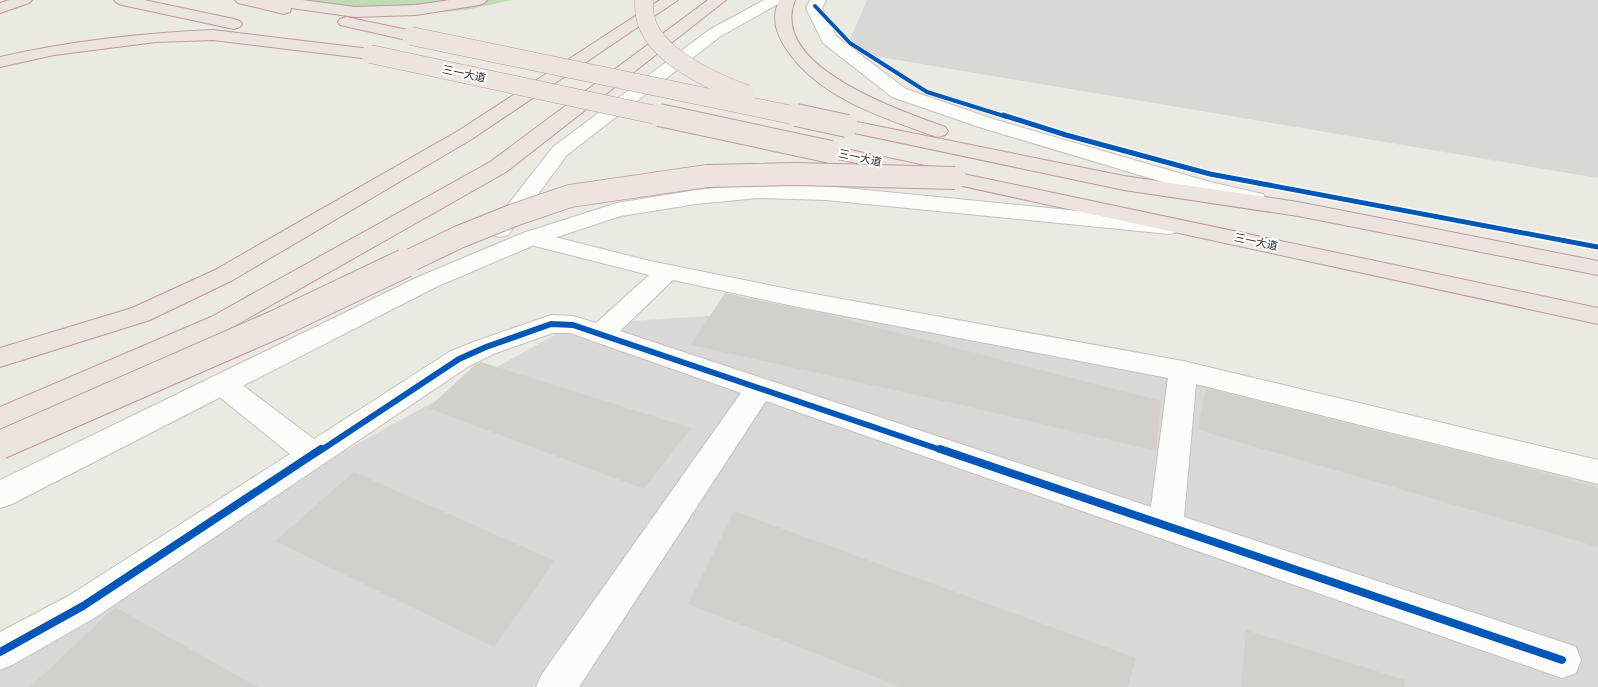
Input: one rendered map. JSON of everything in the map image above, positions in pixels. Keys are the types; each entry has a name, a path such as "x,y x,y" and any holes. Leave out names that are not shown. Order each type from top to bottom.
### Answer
{"highway":[{"path":"0,8 24,0"},
{"name":"三一大道","path":"122,0 1205,230 1598,316"},
{"path":"243,0 1124,183 1298,209 1598,268"},
{"path":"268,0 355,12 416,10 478,0"},
{"path":"644,0 647,23 655,38 674,56 696,71 734,90 847,126"},
{"path":"0,358 141,314 224,275 465,135 670,0"},
{"path":"0,419 220,323 498,167 718,0"},
{"path":"787,0 781,17 791,42 804,62 827,82 871,106 966,142 1124,183"},
{"path":"0,62 54,50 156,37 213,35 370,54"},
{"path":"0,445 279,323 458,237 570,196 707,176 796,174 955,178"},
{"path":"0,399 220,323"}],"street":[{"path":"478,259 560,151 715,33 775,0"},
{"path":"818,0 814,8 829,39 899,93 986,123 1185,181 1298,209"},
{"path":"0,495 478,259 530,238 617,210 696,196 758,191 826,193 1205,230"},
{"path":"530,238 667,272 798,299 1183,371 1598,472"},
{"path":"601,334 667,272"},
{"path":"0,652 83,606 460,359 486,347 551,324 573,325 601,334 1562,660"},
{"path":"1166,526 1183,371"},
{"path":"222,384 312,455"},
{"path":"556,687 760,388"}],"shaded area":[{"path":"867,0 1598,0 1598,178 845,51"},
{"path":"843,307 1598,461 1598,687 0,687 0,641 573,325"}],"green space":[{"path":"304,0 512,0 466,10 392,16"}],"building":[{"path":"725,293 821,313 1161,401 1156,451 961,405 691,345"},
{"path":"481,362 691,428 644,489 428,408 475,365"},
{"path":"1206,388 1598,488 1598,547 1198,430"},
{"path":"354,472 555,561 494,647 275,541"},
{"path":"734,511 1136,658 1128,687 901,687 688,604"},
{"path":"115,607 258,687 30,687"},
{"path":"1246,630 1405,680 1404,687 1241,687"}],"cycle path":[{"path":"815,6 850,43 927,92 1066,135 1210,174 1598,247"},
{"path":"0,652 83,606 459,359 486,347 551,324 573,325 1562,660"}]}
